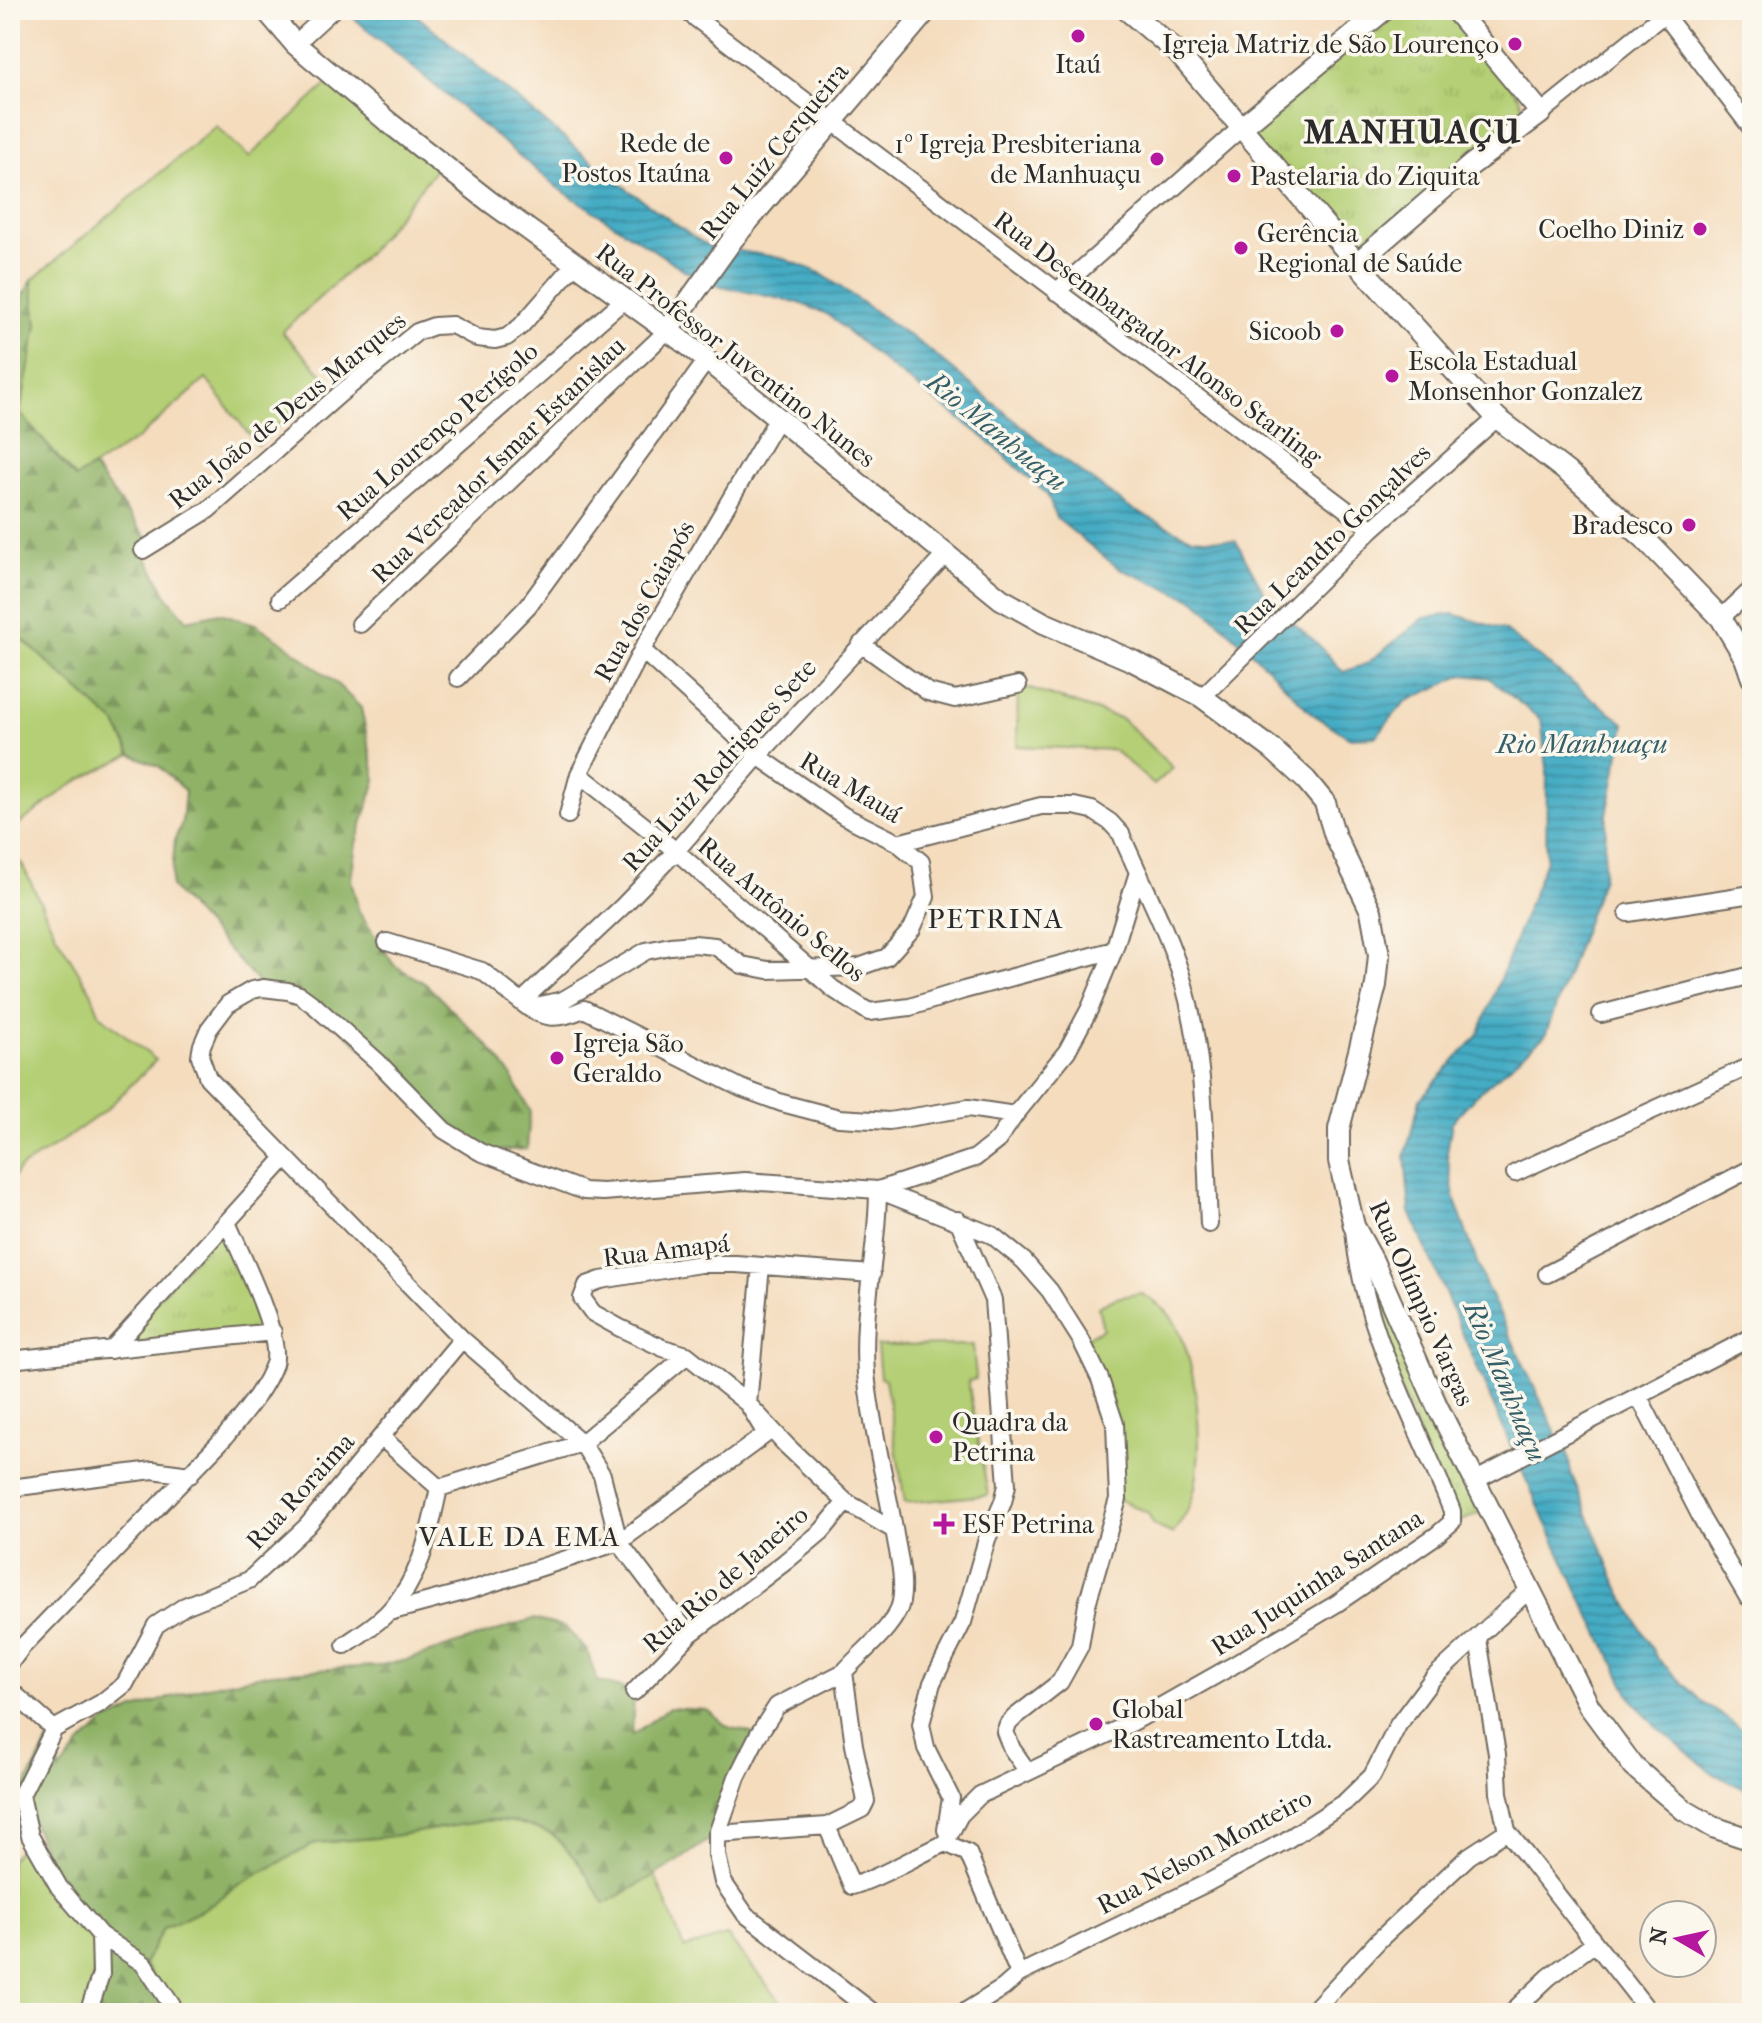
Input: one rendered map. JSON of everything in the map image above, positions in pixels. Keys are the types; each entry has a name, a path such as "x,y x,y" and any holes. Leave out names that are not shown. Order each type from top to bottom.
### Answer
{"street":[{"name":"Rua Professor Juventino Nunes","path":"266,10 295,44 489,201 707,360 1001,599 1018,610 1133,661 1202,697"},
{"name":"Rua Desembargador Alonso Starling","path":"685,10 1372,529"},
{"name":"Rua Luiz Cerqueira","path":"668,330 733,239 927,10"},
{"path":"1127,10 1178,53 1357,263 1497,418 1575,478 1644,538 1721,618 1745,658 1752,678"},
{"path":"1056,292 1242,127 1384,10"},
{"path":"1455,10 1541,113"},
{"path":"295,44 331,11"},
{"path":"1357,263 1471,165 1541,113 1663,12 1752,129"},
{"name":"Rua João de Deus Marques","path":"143,550 208,510 341,393 417,332 434,326 452,325 477,338 495,340 507,337 521,326 576,263"},
{"name":"Rua Lourenço Perígolo","path":"280,599 625,299"},
{"name":"Rua Vereador Ismar Estanislau","path":"360,624 668,330"},
{"path":"458,678 528,606 707,360"},
{"name":"Rua dos Caiapós","path":"568,815 579,774 642,650 778,418"},
{"name":"Rua Leandro Gonçalves","path":"1202,697 1372,529 1497,418"},
{"name":"Rua Luiz Rodrigues Sete","path":"521,1002 601,929 676,851 758,756 947,553"},
{"path":"1721,618 1752,589"},
{"path":"861,644 928,692 955,699 1018,685"},
{"name":"Rua Mauá","path":"642,650 758,756 844,816 898,843 1041,806 1074,806 1092,810 1110,822 1121,834 1167,936 1190,1008 1204,1111 1209,1224"},
{"name":"Rua Olímpio Vargas","path":"1202,697 1272,749 1306,780 1325,803 1335,836 1371,911 1379,955 1376,985 1339,1129 1339,1161 1354,1226 1383,1282 1437,1406 1579,1688 1605,1730 1634,1767 1684,1810 1713,1827 1752,1840"},
{"name":"Rua Antônio Sellos","path":"579,774 676,851 833,989 869,1012 910,1007 1114,950"},
{"path":"521,1002 536,1006 563,1000 646,951 670,946 715,946 742,965 768,970 859,967 887,957 912,929 926,897 921,862 898,843"},
{"path":"878,1190 975,1158 998,1140 1067,1051 1090,1008 1114,950 1138,872"},
{"path":"1628,913 1752,894"},
{"path":"387,942 482,971 536,1015 565,1017 584,1009 741,1088 782,1103 839,1118 889,1121 968,1108 1015,1115"},
{"path":"1601,1014 1752,975"},
{"path":"689,1635 619,1542 602,1475 582,1443 462,1339 208,1078 200,1056 209,1029 228,1004 252,990 263,988 300,995 378,1062 444,1130 480,1152 584,1191 745,1181 878,1190 992,1235 1024,1261 1050,1291 1081,1340 1100,1379 1115,1424 1118,1499 1087,1604 1080,1646 1060,1682 1015,1717 1005,1732 1012,1749 1028,1772"},
{"path":"1515,1173 1752,1065"},
{"path":"111,1350 285,1158"},
{"path":"1547,1274 1752,1168"},
{"path":"874,2013 745,1914 723,1882 717,1855 717,1834 737,1777 777,1706 844,1672 885,1629 900,1606 903,1580 889,1496 872,1424 866,1375 864,1334 878,1227 878,1190"},
{"path":"945,1843 951,1798 926,1748 921,1724 932,1683 963,1622 987,1539 1007,1485 993,1300 958,1220"},
{"path":"10,1663 16,1644 190,1475 254,1401 275,1361 273,1332 227,1222"},
{"name":"Rua Juquinha Santana","path":"945,1843 960,1815 980,1795 1133,1722 1232,1666 1336,1604 1452,1522 1452,1511 1362,1287 1354,1226"},
{"name":"Rua Amapá","path":"872,1274 700,1264 627,1275 587,1285 582,1298 593,1313 663,1348 687,1355 748,1404 846,1502 894,1530"},
{"path":"389,1612 471,1590 619,1542 766,1434 748,1404 761,1266"},
{"path":"10,1360 273,1332"},
{"path":"1476,1480 1752,1337"},
{"name":"Rua Roraima","path":"54,1729 101,1703 125,1684 156,1625 185,1606 249,1580 307,1526 462,1339"},
{"path":"439,1488 582,1443 687,1355"},
{"path":"1639,1397 1702,1519 1752,1600"},
{"path":"381,1437 439,1488"},
{"path":"10,1488 153,1470 190,1475"},
{"path":"345,1645 389,1612 414,1579 427,1542 439,1488"},
{"name":"Rua Rio de Janeiro","path":"634,1692 689,1635 822,1531 846,1502"},
{"name":"Rua Nelson Monteiro","path":"963,2013 1019,1974 1209,1882 1285,1841 1345,1802 1372,1776 1398,1725 1433,1678 1531,1588"},
{"path":"1478,1639 1507,1831 1650,2013"},
{"path":"717,1834 827,1826 862,1809 866,1801 854,1745 844,1672"},
{"path":"10,1690 54,1729 21,1795 30,1836 59,1887 100,1935 144,1964 177,2013"},
{"path":"827,1826 852,1886 872,1880 945,1843"},
{"path":"1311,2013 1379,1940 1469,1856 1507,1831"},
{"path":"945,1843 968,1853 1019,1974"},
{"path":"88,2013 101,1974 100,1935"},
{"path":"1511,2013 1549,1977 1595,1943"}],"green space":[{"path":"1389,10 1449,10 1519,97 1529,121 1357,263 1242,127"},
{"path":"335,77 441,163 368,253 282,332 325,377 258,446 206,379 138,438 76,478 19,412 37,325 32,280 216,126 249,157"},
{"path":"32,280 37,325 20,413 75,478 93,467 152,545 143,551 169,599 187,620 220,613 255,624 338,685 361,708 376,780 356,843 351,879 359,912 394,965 426,984 490,1048 511,1075 530,1111 527,1149 480,1152 315,1006 263,988 171,887 175,839 182,823 185,791 160,767 131,754 116,724 10,628 10,320"},
{"path":"10,628 116,724 131,754 72,784 10,831"},
{"path":"1018,685 1122,719 1173,768 1154,785 1114,750 1017,746"},
{"path":"10,853 22,864 56,935 91,992 100,1015 156,1060 106,1110 20,1168 10,1182"},
{"path":"227,1222 273,1332 111,1350"},
{"path":"1373,1261 1491,1508 1448,1527 1452,1522 1362,1287"},
{"path":"1141,1293 1166,1311 1177,1327 1193,1377 1197,1406 1199,1436 1195,1488 1187,1511 1173,1534 1153,1525 1148,1513 1118,1499 1115,1424 1081,1340 1103,1329 1098,1307 1116,1298"},
{"name":"Quadra da Petrina","path":"973,1345 976,1379 968,1381 988,1495 905,1503 885,1379 880,1378 877,1346"},
{"path":"533,1619 564,1627 587,1650 597,1681 634,1692 632,1735 669,1708 707,1710 728,1727 758,1735 717,1834 677,1862 605,1904 579,1863 553,1834 515,1822 490,1820 386,1837 316,1843 238,1885 211,1905 163,1928 144,1964 177,2013 88,2013 100,1935 59,1887 21,1795 54,1729 60,1771 80,1745 105,1722 203,1687 272,1673 375,1666 408,1660"},
{"path":"490,1820 529,1825 558,1839 581,1866 605,1904 655,1875 684,1948 727,1936 790,2013 177,2013 144,1964 163,1928 211,1905 238,1885 316,1843 386,1837"},
{"path":"30,1836 100,1935 88,2013 10,2013 10,1860"}],"water":[{"name":"Rio Manhuaçu","path":"344,10 410,10 612,178 692,236 709,246 782,258 820,273 928,349 1048,448 1131,509 1191,538 1236,541 1271,605 1316,642 1343,672 1366,664 1424,618 1454,614 1504,630 1625,724 1607,815 1603,877 1545,1036 1474,1097 1452,1122 1447,1153 1454,1197 1483,1279 1558,1437 1567,1449 1571,1473 1617,1585 1657,1658 1702,1702 1752,1736 1752,1793 1714,1774 1655,1726 1632,1699 1517,1460 1410,1212 1405,1156 1420,1099 1478,1035 1546,860 1547,768 1541,720 1489,678 1463,675 1405,702 1375,737 1350,738 1311,713 1197,601 1118,568 1056,518 1047,494 980,434 889,366 827,314 799,303 716,285 686,271 558,188"}],"place":[{"name":"Itaú","path":"1078,36"},
{"name":"Igreja Matriz de São Lourenço","path":"1515,44"},
{"name":"Rede de Postos Itaúna","path":"726,158"},
{"name":"1º Igreja Presbiteriana de Manhuaçu","path":"1157,159"},
{"name":"Pastelaria do Ziquita","path":"1234,176"},
{"name":"Coelho Diniz","path":"1700,229"},
{"name":"Gerência Regional de Saúde","path":"1241,248"},
{"name":"Sicoob","path":"1337,331"},
{"name":"Escola Estadual Monsenhor Gonzalez","path":"1392,376"},
{"name":"Bradesco","path":"1689,525"},
{"name":"Igreja São Geraldo","path":"557,1058"},
{"name":"Quadra da Petrina","path":"936,1437"},
{"name":"ESF Petrina","path":"944,1524"},
{"name":"Global Rastreamento Ltda.","path":"1096,1724"}],"district":[{"name":"MANHUAÇU","path":"1413,131"},
{"name":"PETRINA","path":"996,918"},
{"name":"VALE DA EMA","path":"520,1536"}]}
